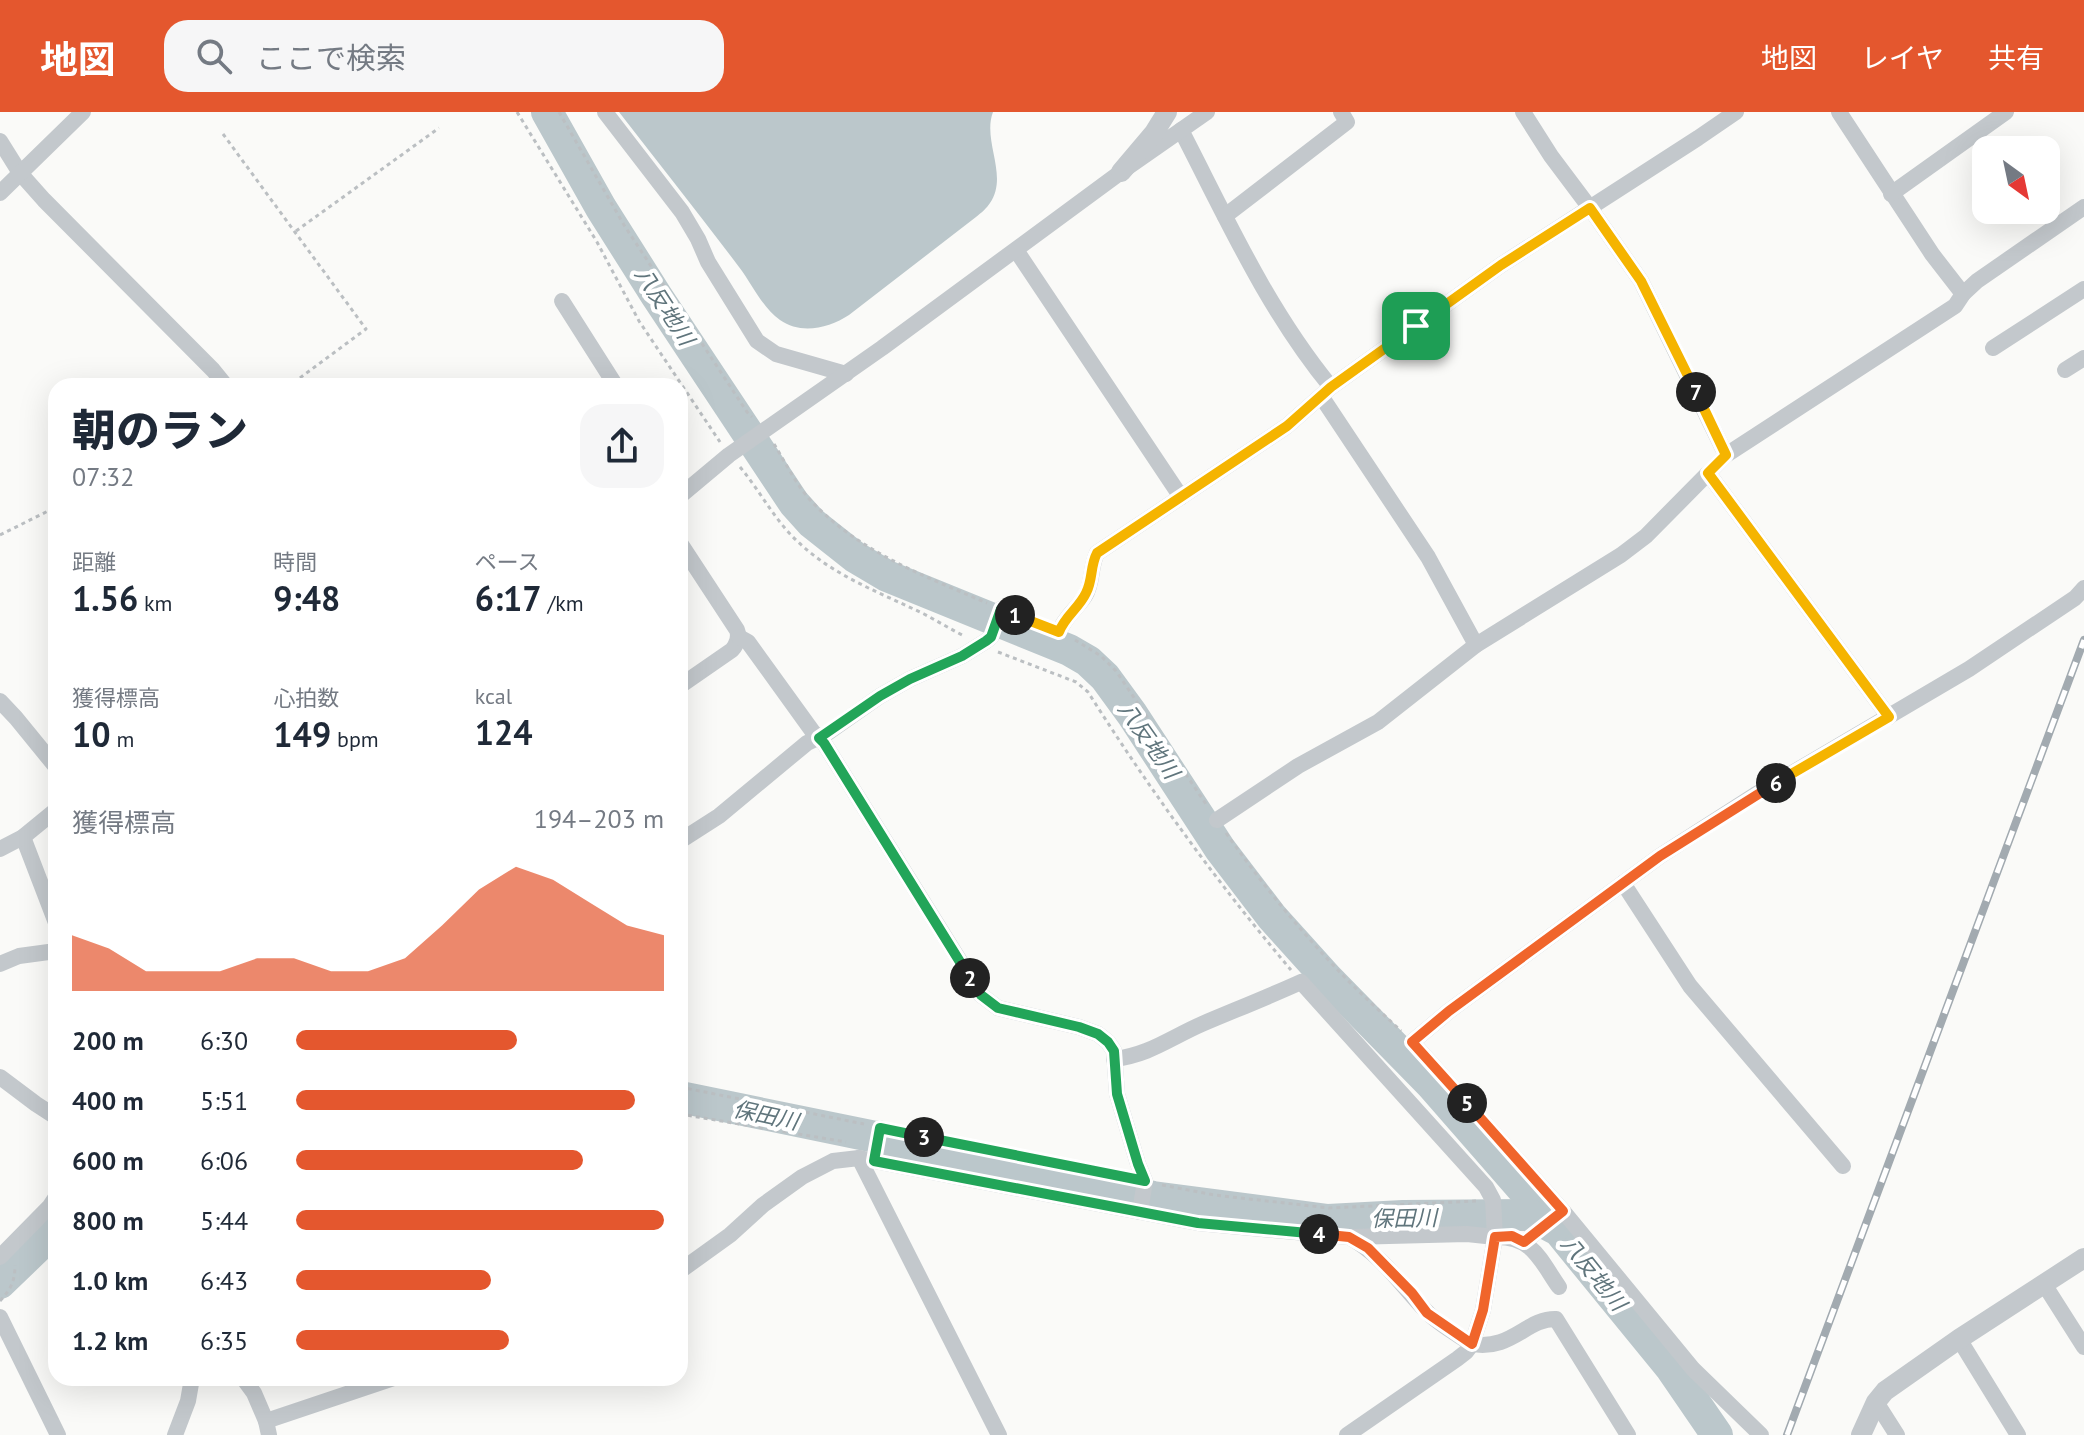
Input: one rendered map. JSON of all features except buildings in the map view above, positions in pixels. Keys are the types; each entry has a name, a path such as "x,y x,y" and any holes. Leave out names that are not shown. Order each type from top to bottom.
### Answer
{"street":[{"path":"0,193 83,112"},
{"path":"605,112 682,212 708,262 757,341 776,354 846,374"},
{"path":"1121,172 1154,133 1167,112"},
{"path":"688,486 1207,112"},
{"path":"1225,216 1347,122 1341,112"},
{"path":"1523,112 1641,281 1726,455"},
{"path":"1059,632 1063,622 1085,595 1097,553 1287,426 1326,392 1501,265 1736,112"},
{"path":"1839,112 1891,194 1963,294"},
{"path":"1891,194 2006,112"},
{"path":"1181,130 1256,278 1428,557 1476,645"},
{"path":"0,141 20,173 44,200 220,378"},
{"path":"1217,820 1298,766 1378,722 1476,645 1621,555 1646,536 1726,455 1955,306 1977,281 2084,207"},
{"path":"1016,250 1181,497"},
{"path":"1993,348 2084,289"},
{"path":"562,301 611,378"},
{"path":"2065,370 2084,358"},
{"path":"1708,473 1889,717"},
{"path":"688,555 739,637 732,650 688,680"},
{"path":"1761,1435 1693,1369 1412,1042 1449,1011 1660,856 1755,795 1969,669 2075,598 2084,588"},
{"path":"688,836 719,816 807,743 900,684 962,656 991,637 1001,611"},
{"path":"739,637 748,642 824,743 981,995 998,1008 1079,1027 1098,1034 1108,1042 1114,1051 1117,1094 1138,1164 1143,1196"},
{"path":"0,701 48,757"},
{"path":"0,849 23,837 48,817"},
{"path":"23,837 48,902"},
{"path":"1623,883 1690,986 1843,1166"},
{"path":"0,964 19,956 48,952"},
{"path":"1114,1059 1140,1055 1301,982 1486,1187 1493,1200 1495,1237 1483,1310 1472,1344 1457,1359 1347,1435"},
{"path":"0,1077 48,1112"},
{"path":"874,1144 999,1435"},
{"path":"688,1265 802,1177 874,1144 1143,1196 1198,1223 1349,1237 1512,1236 1535,1252 1559,1287"},
{"path":"8,1258 48,1208"},
{"path":"1524,1242 1560,1213"},
{"path":"1349,1237 1368,1248 1427,1313 1472,1344 1497,1344 1546,1318 1556,1319 1628,1435"},
{"path":"1861,1435 1876,1402 1885,1391 2084,1258"},
{"path":"2044,1284 2084,1347"},
{"path":"0,1317 58,1435"},
{"path":"1959,1339 2018,1435"},
{"path":"175,1435 191,1386"},
{"path":"249,1386 268,1428 374,1386"},
{"path":"1876,1402 1897,1435"}],"path":[{"path":"517,112 597,242 639,321 680,378"},
{"path":"559,112 624,225 747,412 815,505 850,534 884,555 1001,611 1059,632 1101,656 1116,671 1260,881 1337,969 1412,1042"},
{"path":"295,232 439,128"},
{"path":"223,134 366,329 300,378"},
{"path":"688,389 786,529 822,561 842,576 979,645 1076,682 1088,692 1186,839 1301,982"},
{"path":"0,535 48,511"},
{"path":"688,1089 874,1144 1143,1196 1214,1195 1329,1208 1493,1200"},
{"path":"688,1115 847,1142"},
{"path":"0,1301 11,1289 15,1278 8,1258"}],"shaded area":[{"path":"619,112 993,112 990,123 997,181 995,192 980,214 849,315 824,326 797,327 788,325 768,309"}],"waterway":[{"name":"八反地川","path":"547,112 601,208 794,503 812,523 855,557 887,576 1069,650 1088,661 1105,677 1220,849 1272,917 1431,1084 1560,1232 1671,1368 1717,1435"},
{"name":"保田川","path":"688,1099 1153,1197 1328,1220 1530,1215 1554,1228"},
{"name":"保田川","path":"0,1283 48,1237"}],"railway":[{"path":"1787,1435 2084,640"}],"route":[{"path":"1590,208 1651,298 1726,455 1708,473 1889,717 1755,795 1660,856 1449,1011 1412,1042 1563,1211 1524,1242 1512,1236 1495,1237 1483,1310 1472,1344 1427,1313 1368,1248 1349,1237 1198,1223 874,1161 880,1128 1145,1181 1117,1094 1114,1051 1108,1042 1098,1034 1079,1027 998,1008 981,995 819,738 880,696 986,641 991,637 1001,609 1059,632 1067,616 1085,595 1097,553 1287,426 1331,387 1416,326 1501,265 1590,208"}]}
